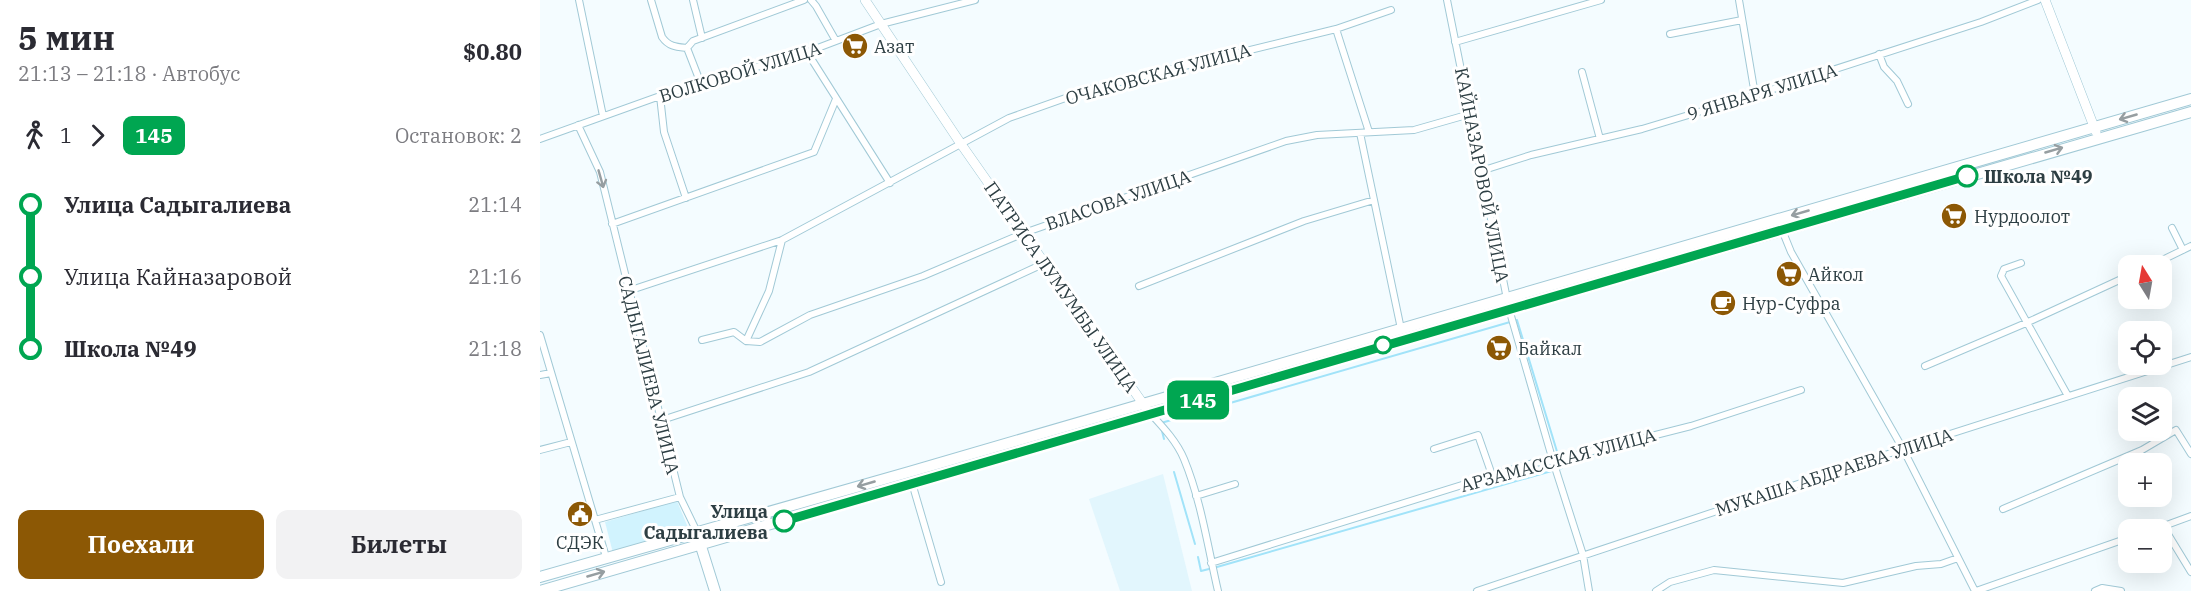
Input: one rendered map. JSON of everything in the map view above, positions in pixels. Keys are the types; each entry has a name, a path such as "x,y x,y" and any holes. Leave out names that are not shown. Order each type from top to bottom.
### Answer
{"main road":[{"path":"540,577 1143,404 1781,231 2096,132 2188,100"},
{"path":"540,591 1150,414 1401,329 1508,304 1778,219 2096,132 2191,112"},
{"name":"САДЫГАЛИЕВА УЛИЦА","path":"697,532 715,591"}],"street":[{"path":"579,0 603,116"},
{"path":"651,0 662,38 672,46 687,48"},
{"path":"693,0 702,38"},
{"path":"687,48 693,41 803,0"},
{"path":"811,0 836,41"},
{"name":"ПАТРИСА ЛУМУМБЫ УЛИЦА","path":"865,0 961,144 1184,459 1196,496 1218,591"},
{"name":"ВОЛКОВОЙ УЛИЦА","path":"540,139 660,96 807,52 881,24 975,0"},
{"name":"КАЙНАЗАРОВОЙ УЛИЦА","path":"1447,0 1508,304 1553,461 1583,555 1589,591"},
{"path":"1455,42 1601,0"},
{"path":"1739,0 1755,95"},
{"path":"2046,1 2096,132"},
{"name":"9 ЯНВАРЯ УЛИЦА","path":"1481,171 1530,156 1600,140 1755,95 2046,1"},
{"name":"ОЧАКОВСКАЯ УЛИЦА","path":"628,291 782,240 1009,118 1091,89 1336,29 1391,10"},
{"path":"1670,34 1742,20"},
{"path":"1336,29 1369,132"},
{"path":"687,48 700,84"},
{"path":"807,52 890,183"},
{"path":"1879,54 1884,67 1897,81 1908,104"},
{"path":"1582,72 1600,140"},
{"path":"660,96 664,132 686,198"},
{"path":"612,224 814,152 836,99"},
{"path":"2188,100 2191,112"},
{"name":"ВЛАСОВА УЛИЦА","path":"702,340 734,332 746,341 760,342 810,315 923,276 1024,233 1286,141 1317,135 1414,130 1470,114"},
{"name":"САДЫГАЛИЕВА УЛИЦА","path":"579,125 600,172 680,497 697,532"},
{"path":"1360,133 1401,329"},
{"path":"1138,286 1304,221 1374,200"},
{"path":"1778,219 1781,231 1903,449 1976,591 2118,541"},
{"path":"2172,228 2183,250"},
{"path":"746,341 770,291 782,240"},
{"path":"2172,255 2191,246"},
{"path":"662,420 809,372 1045,263"},
{"path":"2021,263 2004,269 2001,276 2068,396"},
{"path":"1925,366 2118,281"},
{"path":"540,335 606,557"},
{"name":"МУКАША АБДРАЕВА УЛИЦА","path":"1477,591 1903,449 2191,357"},
{"path":"540,375 551,373"},
{"name":"АРЗАМАССКАЯ УЛИЦА","path":"1211,563 1492,475 1533,463 1553,461 1691,426 1801,390"},
{"path":"2003,509 2142,450 2176,430 2189,446 2191,454"},
{"path":"1434,449 1478,435 1492,475"},
{"path":"540,450 571,442"},
{"path":"912,483 941,582"},
{"path":"1196,496 1235,484"},
{"path":"595,520 680,497"},
{"path":"2172,523 2191,516"},
{"path":"2172,541 2191,572"},
{"path":"1656,591 1670,582 1714,570 1843,583 1916,566 1941,564 1958,558"},
{"path":"2095,591 2102,588 2121,591"}],"shaded area":[{"path":"1163,474 1192,591 1120,591 1089,499"},
{"path":"677,501 689,530 613,553 605,522"}],"waterway":[{"path":"1161,423 1517,320 1562,468 1217,567"},
{"path":"1161,427 1164,439"},
{"path":"1174,472 1195,544"},
{"path":"1198,557 1201,571 1209,569"}],"bus line":[{"name":"145","path":"784,521 1967,176"}],"place":[{"name":"Азат","path":"855,46"},
{"name":"Школа №49","path":"1967,176"},
{"name":"Нурдоолот","path":"1954,216"},
{"name":"Айкол","path":"1789,274"},
{"name":"Нур-Суфра","path":"1723,303"},
{"name":"Байкал","path":"1499,348"},
{"name":"СДЭК","path":"580,514"},
{"name":"Улица Садыгалиева","path":"784,521"}]}
